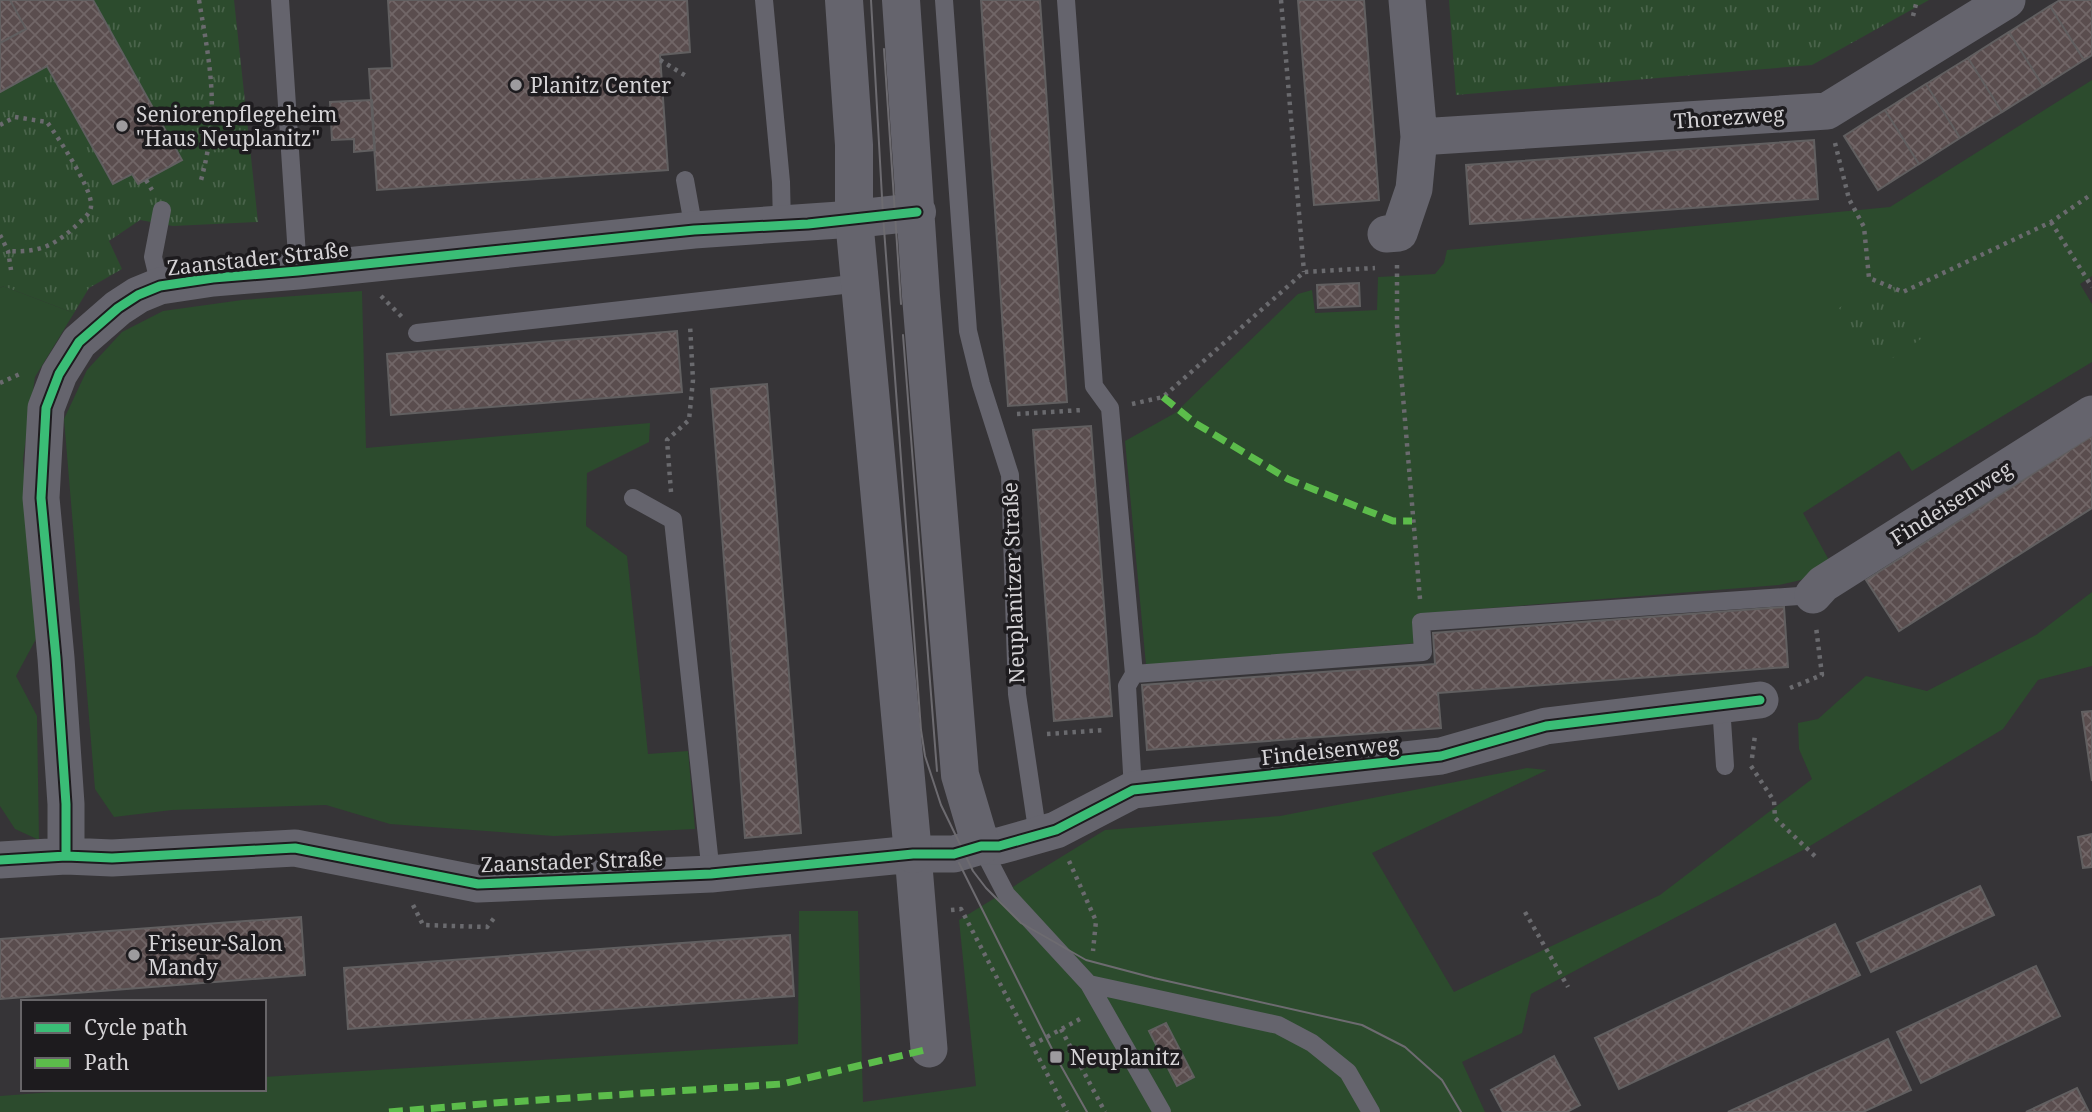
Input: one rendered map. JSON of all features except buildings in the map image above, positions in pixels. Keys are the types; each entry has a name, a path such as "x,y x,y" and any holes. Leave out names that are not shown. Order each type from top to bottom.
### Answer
{"street":[{"path":"844,0 854,145 854,219 929,1049"},
{"path":"901,0 922,310 960,775 981,846"},
{"path":"1394,245 1414,189 1419,137 1407,0"},
{"name":"Thorezweg","path":"1419,137 1827,111 2007,0"},
{"path":"854,219 917,212"},
{"name":"Zaanstader Straße","path":"66,856 66,804 56,658 41,498 46,408 59,374 79,342 118,308 138,295 160,286 213,278 694,230 854,219"},
{"name":"Findeisenweg","path":"1812,595 1823,584 2092,414"},
{"name":"Findeisenweg","path":"913,855 954,854 981,846 999,846 1047,833 1133,790 1441,756 1546,726 1760,700"},
{"name":"Zaanstader Straße","path":"0,860 66,856 112,859 295,848 478,884 711,874 913,855"}],"lane":[{"path":"280,0 299,271"},
{"path":"764,0 781,182 782,225"},
{"name":"Neuplanitzer Straße","path":"944,0 968,331 1010,475 1017,694 1022,736 1047,833"},
{"path":"1066,0 1094,386 1110,408 1133,674 1127,686 1133,790"},
{"path":"685,180 694,230"},
{"path":"160,286 153,257 162,210"},
{"path":"417,333 861,282"},
{"path":"633,498 673,520 711,874"},
{"path":"1133,674 1423,652 1421,622 1812,595"},
{"path":"1721,705 1725,766"},
{"path":"981,846 1006,894 1089,984 1162,1112"},
{"path":"1089,984 1278,1025 1312,1043 1348,1072 1371,1112"}],"path":[{"path":"199,0 212,75 213,103 209,150 200,184"},
{"path":"1281,0 1304,272"},
{"path":"660,60 686,76"},
{"path":"1827,111 1849,199 1864,227 1869,278 1903,292 2051,222 2092,194"},
{"path":"0,125 15,117 47,122 68,153 92,201 90,212 60,241 27,252 8,250"},
{"path":"2051,222 2092,287"},
{"path":"0,235 8,250 11,270"},
{"path":"992,415 1110,408 1163,397 1304,272 1394,245 1397,325 1421,622"},
{"path":"379,294 417,333"},
{"path":"673,520 667,440 689,420 693,380 688,302"},
{"path":"1022,736 1130,727"},
{"path":"1775,818 1818,859"},
{"path":"1047,833 1096,921"},
{"path":"408,897 423,925 487,927 504,907"},
{"path":"917,916 961,909 1067,1112"},
{"path":"1525,912 1568,987"},
{"path":"1032,1045 1080,1019"},
{"path":"1061,1029 1105,1112"}],"green space":[{"path":"93,0 234,0 258,222 173,226 140,220 109,241 122,269 89,288 74,313 3,286 0,288 0,92 47,66 112,184 132,174 138,184 182,160"},
{"path":"1449,0 1929,0 1812,65 1456,95"},
{"path":"2092,80 2092,276 2080,284 2092,304 2092,362 1912,471 1899,451 1803,513 1830,562 1801,580 1779,585 1416,614 1417,643 1146,665 1125,441 1175,413 1298,294 1312,290 1315,313 1377,310 1378,277 1435,274 1444,263 1447,250 1890,207"},
{"path":"1887,275 1927,335 1879,367 1839,308"},
{"path":"3,286 74,313 35,377 23,459 36,639 16,676 37,716 39,840 15,829 0,806 0,288"},
{"path":"362,291 366,448 650,423 649,442 587,473 586,526 627,556 648,754 688,751 695,829 554,836 390,824 326,805 172,810 114,817 95,789 64,419 87,370 122,332 163,311 242,300"},
{"path":"2092,592 2092,666 2038,680 2003,729 1805,849 1531,994 1522,1033 1462,1062 1485,1112 0,1112 0,1096 66,1091 266,1091 266,1077 798,1044 799,911 858,911 863,1102 976,1086 959,920 1105,830 1280,816 1527,768 1547,770 1372,853 1454,992 1660,895 1812,779 1799,749 1798,723 1818,719 1866,676 1927,691 2036,635"}],"tram line":[{"path":"871,0 883,215 921,730 925,756 941,805 973,871 1021,923 1086,960 1362,1025 1405,1047 1442,1080 1461,1112"},
{"path":"884,49 901,304"},
{"path":"903,335 937,771"},
{"path":"959,863 1056,1057 1087,1112"}],"marked path":[{"path":"1163,397 1195,423 1288,479 1393,521 1412,521"},
{"path":"389,1112 782,1084 929,1049"}],"cycle path":[{"path":"66,856 66,804 56,658 41,498 46,408 59,374 79,342 118,308 138,295 160,286 213,278 694,230 808,224 917,212"},
{"path":"0,860 66,856 112,858 295,848 478,884 711,874 913,854 954,854 981,846 999,846 1056,830 1133,790 1441,756 1546,726 1760,700"}],"place":[{"name":"Planitz Center","path":"516,85"},
{"name":"Seniorenpflegeheim \"Haus Neuplanitz\"","path":"122,126"},
{"name":"Friseur-Salon Mandy","path":"134,955"},
{"name":"Neuplanitz","path":"1056,1057"}]}
